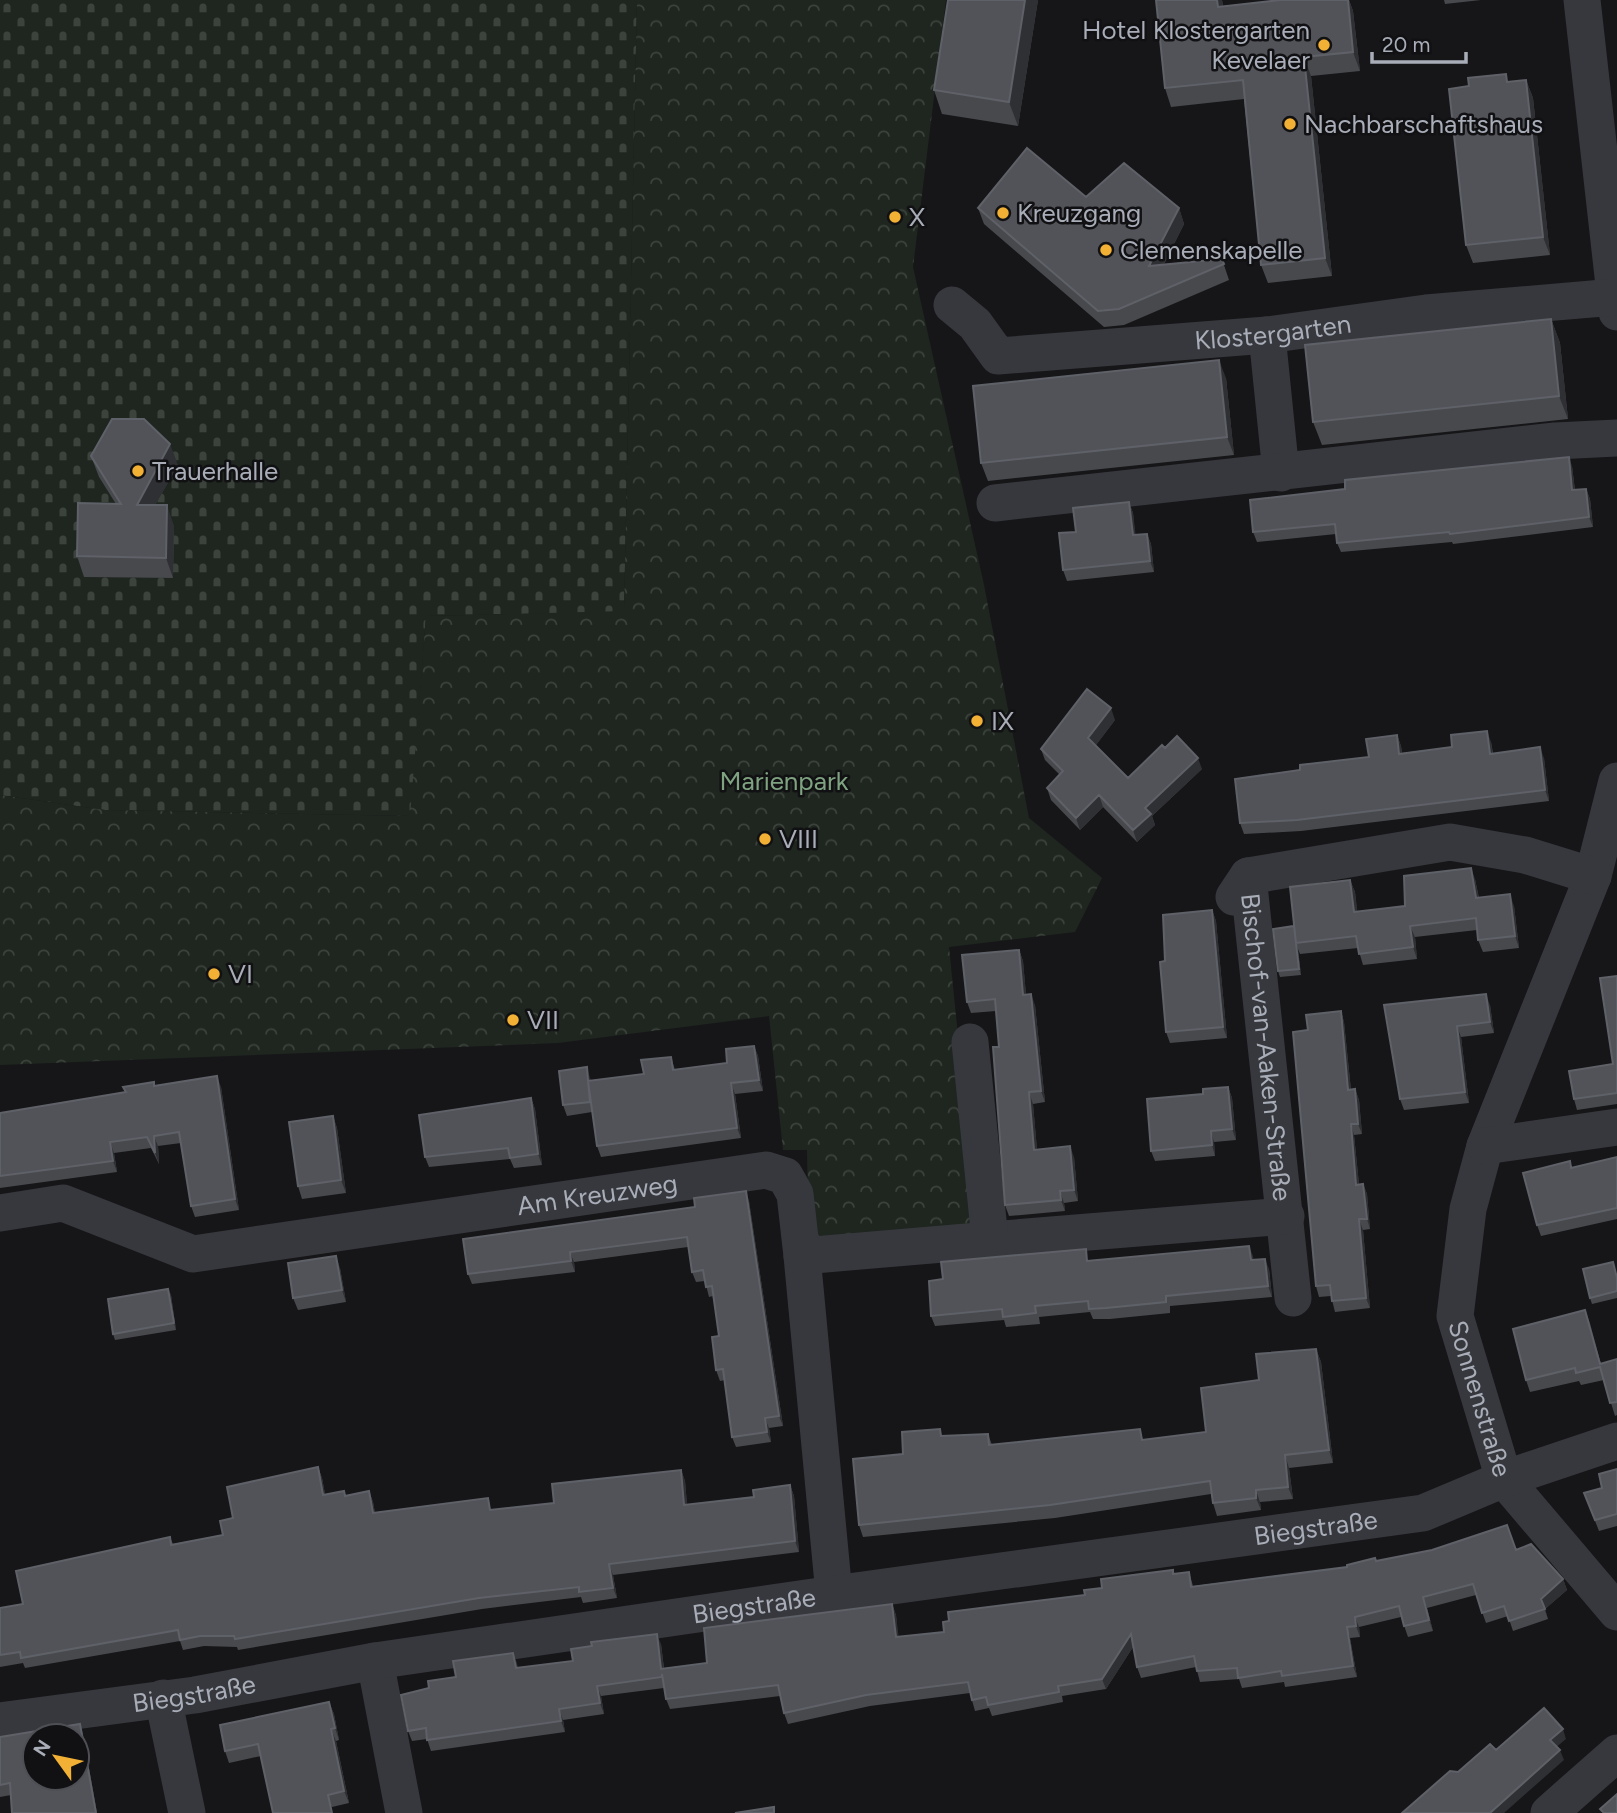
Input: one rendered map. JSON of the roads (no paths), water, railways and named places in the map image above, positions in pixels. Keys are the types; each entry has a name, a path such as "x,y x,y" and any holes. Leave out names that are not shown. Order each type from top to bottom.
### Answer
{"street":[{"path":"1581,0 1608,145 1616,304"},
{"name":"Klostergarten","path":"952,305 975,324 998,356 1268,335 1426,313 1616,304"},
{"path":"1268,335 1281,473"},
{"path":"995,503 1281,473 1556,440 1617,438"},
{"name":"Sonnenstraße","path":"1617,781 1592,876 1485,1146 1468,1209 1455,1316 1504,1479 1617,1612"},
{"name":"Bischof-van-Aaken-Straße","path":"1293,1298 1286,1216 1239,889 1450,842 1525,855 1592,876"},
{"path":"970,1042 990,1240"},
{"path":"1485,1146 1617,1127"},
{"name":"Am Kreuzweg","path":"0,1213 62,1203 194,1254 766,1170 785,1176 795,1195 834,1594"},
{"name":"Bischof-van-Aaken-Straße","path":"802,1256 1286,1216"},
{"name":"Biegstraße","path":"0,1721 195,1695 375,1661 834,1594 1423,1513 1504,1479 1617,1441"},
{"path":"375,1661 404,1813"},
{"path":"163,1698 187,1813"},
{"path":"1549,1813 1617,1753"}],"place":[{"name":"Hotel Klostergarten Kevelaer","path":"1324,45"},
{"name":"Nachbarschaftshaus","path":"1290,124"},
{"name":"Kreuzgang","path":"1003,213"},
{"name":"X","path":"895,217"},
{"name":"Clemenskapelle","path":"1106,250"},
{"name":"Trauerhalle","path":"138,471"},
{"name":"IX","path":"977,721"},
{"name":"VIII","path":"765,839"},
{"name":"VI","path":"214,974"},
{"name":"VII","path":"513,1020"}],"park label":[{"name":"Marienpark","path":"784,781"}]}
